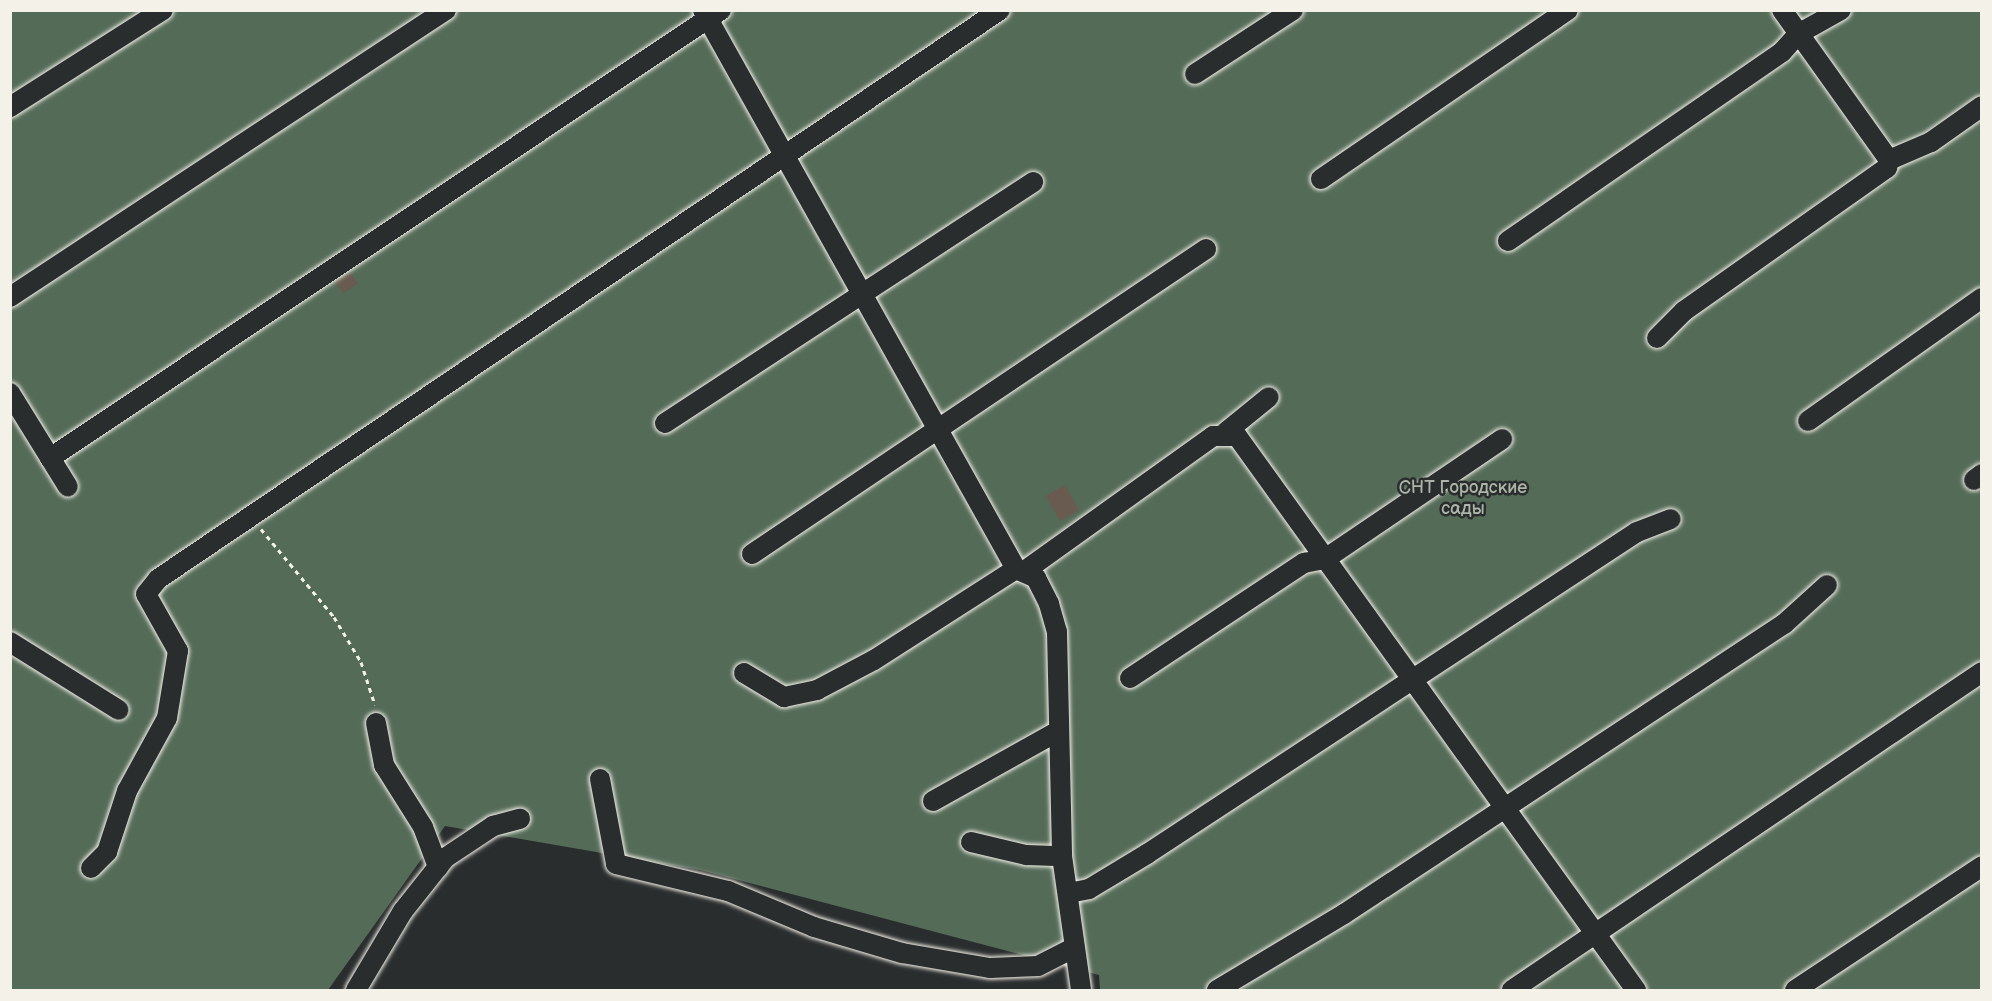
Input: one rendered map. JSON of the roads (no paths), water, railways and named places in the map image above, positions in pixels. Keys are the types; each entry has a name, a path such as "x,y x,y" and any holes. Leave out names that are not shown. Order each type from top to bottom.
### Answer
{"street":[{"path":"10,106 163,10"},
{"path":"10,297 446,10"},
{"path":"91,868 106,852 127,791 167,718 178,651 146,594 158,579 786,158 1000,10"},
{"path":"1195,74 1293,10"},
{"path":"1321,180 1568,10"},
{"path":"1657,338 1684,311 1887,168 1889,160 1782,10"},
{"path":"1508,241 1782,52 1798,34 1842,10"},
{"path":"50,458 710,14 861,293 1021,569 1045,595 1057,632 1062,856 1069,893 1072,949 1081,990"},
{"path":"1889,160 1931,142 1982,106"},
{"path":"665,423 1033,182"},
{"path":"752,554 1206,249"},
{"path":"1808,421 1982,298"},
{"path":"744,673 784,696 817,690 874,660 1021,569 1193,449 1226,432 1269,397"},
{"path":"13,404 68,487"},
{"path":"1226,432 1237,436 1636,990"},
{"path":"1130,678 1304,563 1325,559 1502,439"},
{"path":"1069,893 1099,884 1413,681 1637,532 1671,519"},
{"path":"1218,990 1505,808 1784,624 1827,585"},
{"path":"10,642 119,710"},
{"path":"1512,990 1597,937 1982,672"},
{"path":"376,723 384,765 423,827 438,867"},
{"path":"933,801 1058,731"},
{"path":"600,779 616,864 728,891 814,927 902,953 990,968 1038,966 1072,949"},
{"path":"356,990 403,911 438,867 493,826 520,819"},
{"path":"972,842 1026,855 1062,856"},
{"path":"1795,990 1982,866"}],"park label":[{"name":"СНТ Городские сады","path":"1463,499"}]}
